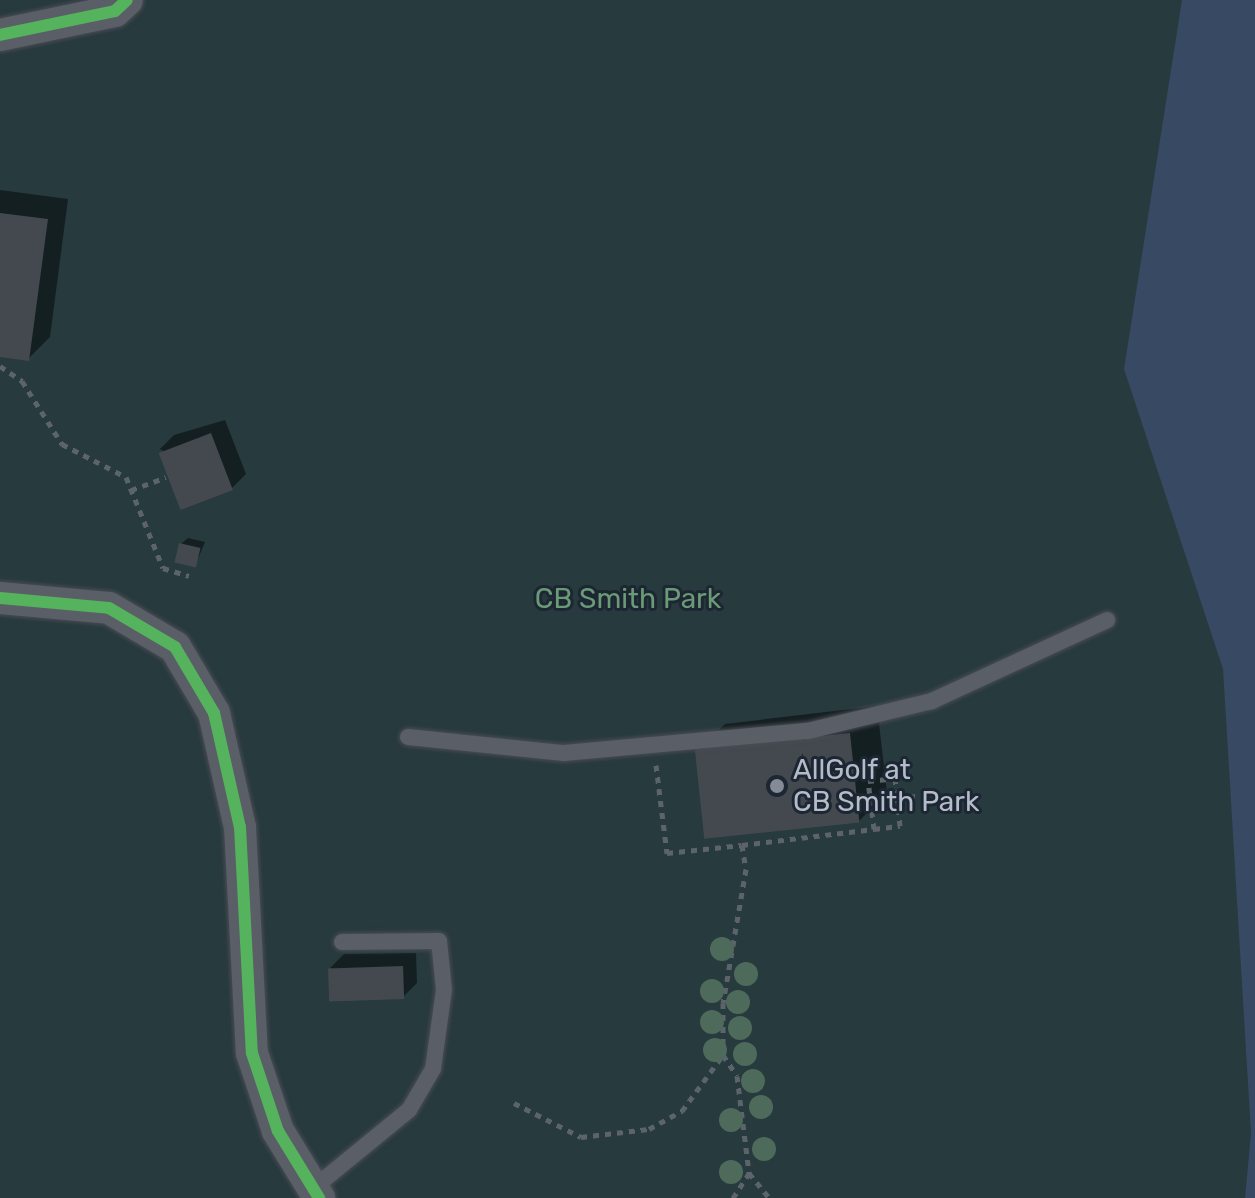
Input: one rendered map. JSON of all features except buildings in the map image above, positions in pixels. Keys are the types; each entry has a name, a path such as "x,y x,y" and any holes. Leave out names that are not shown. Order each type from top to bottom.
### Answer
{"street":[{"path":"0,35 115,11 127,0"},
{"path":"0,598 109,608 175,647 214,713 240,827 252,1053 278,1131 317,1192"}],"lane":[{"path":"408,737 564,753 654,748 879,716 992,678 1107,620"},
{"path":"317,1192 409,1110 433,1069 444,990 439,941 342,942"}],"path":[{"path":"0,366 22,381 46,429 126,477 163,568 189,576"},
{"path":"131,490 166,477"},
{"path":"654,748 667,853 900,826 895,778 868,781 874,829"},
{"path":"897,798 917,796"},
{"path":"742,845 746,869 723,1003 723,1055 737,1076 749,1173 769,1198"},
{"path":"514,1103 581,1137 649,1129 682,1111 723,1055"},
{"path":"733,1198 749,1173"}],"green space":[{"name":"CB Smith Park","path":"0,0 1255,0 1255,1198 0,1198"}],"water":[{"path":"1182,0 1255,0 1255,1198 1245,1198 1251,1133 1223,669 1124,369"}],"cycle path":[{"path":"0,35 115,11 127,0"},
{"path":"0,598 109,608 175,647 214,713 240,827 252,1053 278,1131 319,1198"}],"place":[{"name":"AllGolf at CB Smith Park","path":"777,786"}]}
